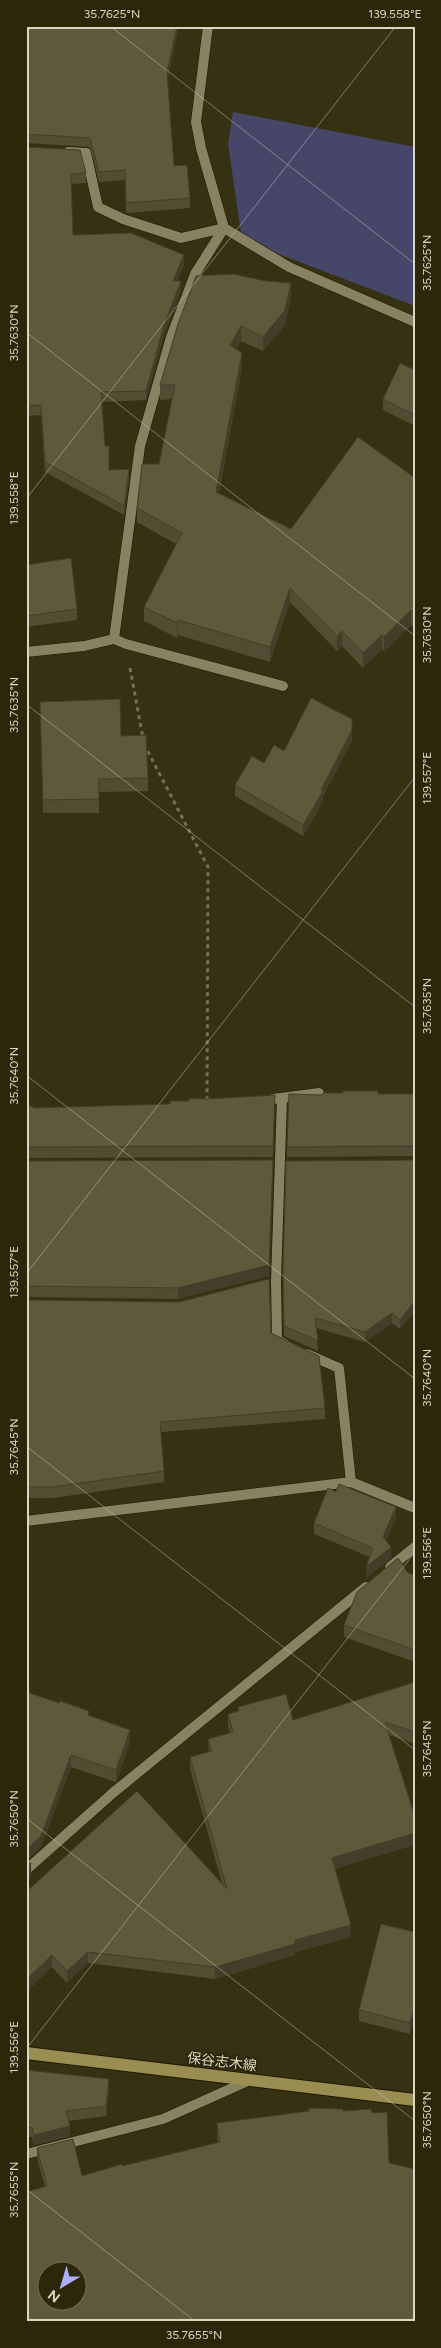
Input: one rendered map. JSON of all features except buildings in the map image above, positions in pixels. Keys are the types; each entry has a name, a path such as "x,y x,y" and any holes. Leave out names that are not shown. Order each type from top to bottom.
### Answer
{"main road":[{"name":"保谷志木線","path":"26,2053 415,2100"}],"street":[{"path":"208,26 196,122 200,148 224,228 289,267 415,322"},
{"path":"61,151 86,153 98,207 123,219 181,238 224,228"},
{"path":"114,638 140,446 172,337 195,274 224,228"},
{"path":"26,652 84,646 114,638 126,644 283,686"},
{"path":"263,1100 319,1093"},
{"path":"282,1098 272,1282 277,1340 339,1368 351,1482"},
{"path":"26,1521 351,1482 415,1508"},
{"path":"26,1870 114,1792 415,1547"},
{"path":"26,2154 163,2119 250,2080"}],"path":[{"path":"126,644 144,743 208,867 207,1103"}],"shaded area":[{"path":"233,112 415,147 415,306 242,240 228,144"}]}
